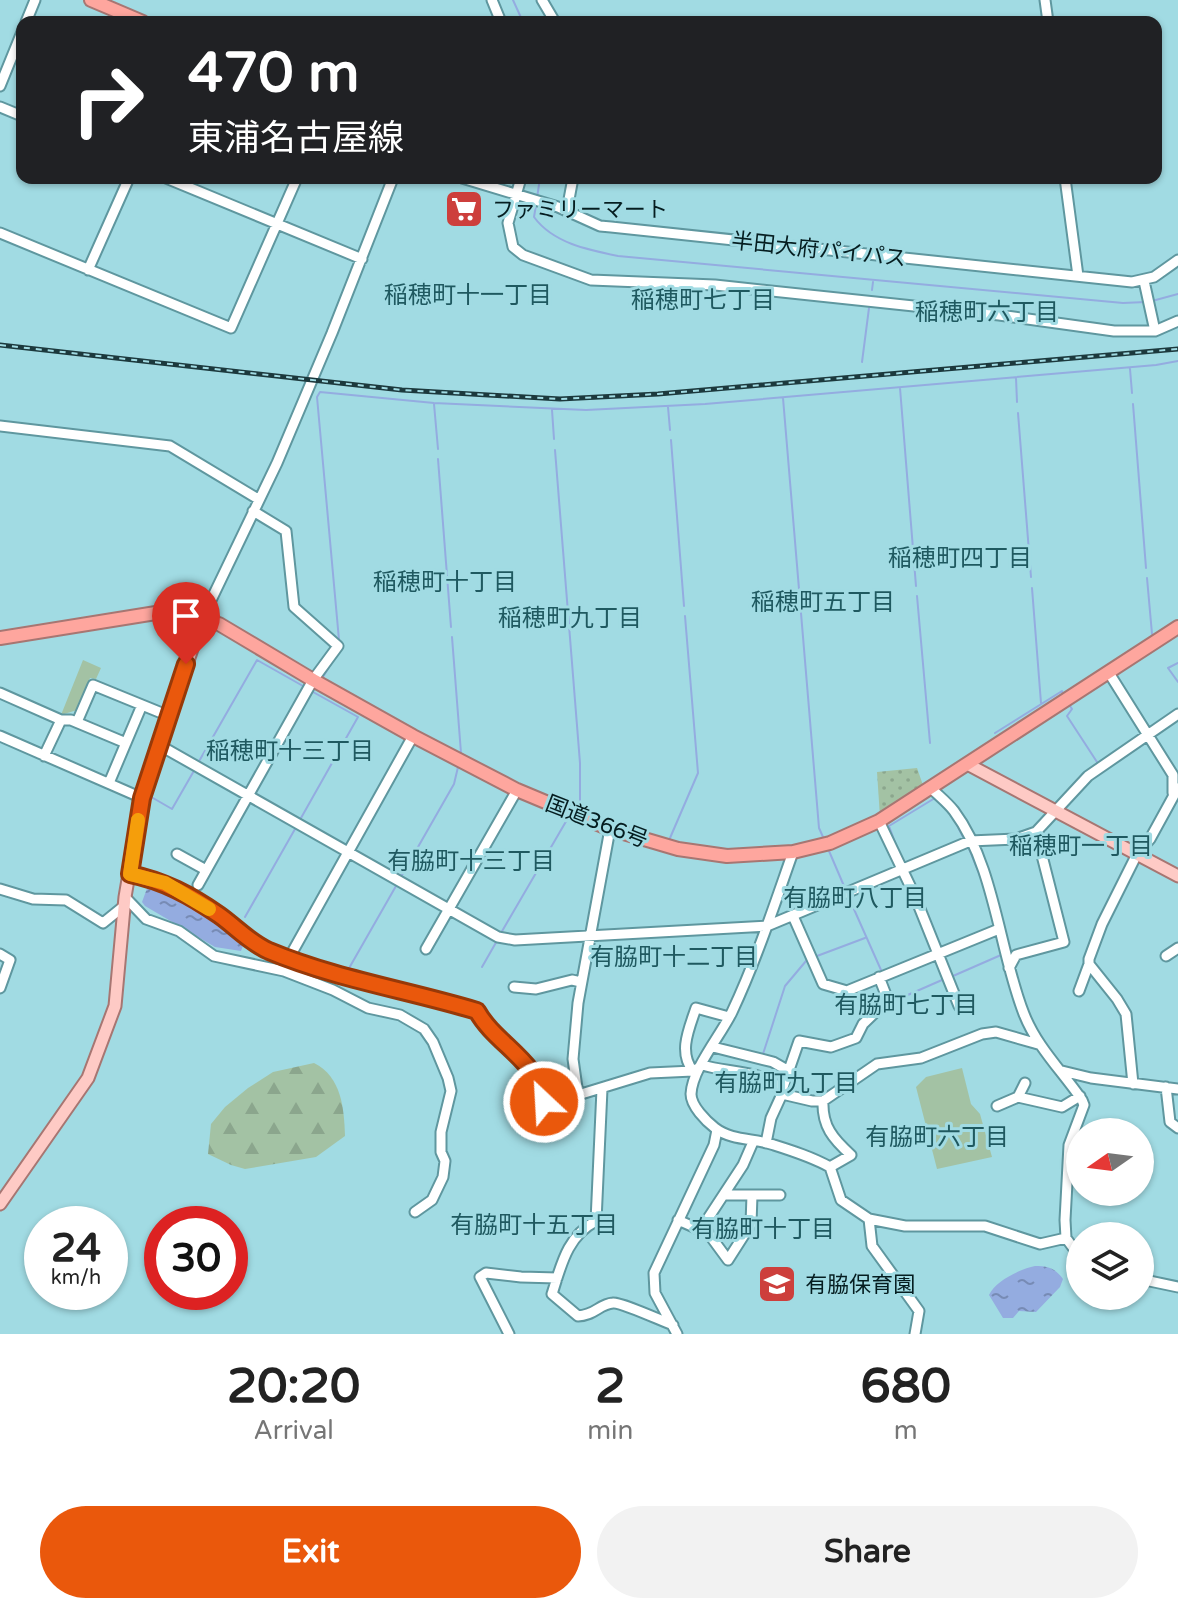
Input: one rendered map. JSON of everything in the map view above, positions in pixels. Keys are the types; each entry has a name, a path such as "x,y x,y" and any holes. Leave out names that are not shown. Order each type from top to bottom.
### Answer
{"highway":[{"path":"91,0 129,16"},
{"name":"国道366号","path":"0,638 162,612 202,619 219,624 413,736 517,790 650,843 709,855 752,856 793,852 826,844 879,821 1178,627"}],"main road":[{"path":"0,1204 88,1078 115,1006 124,902 142,798 202,619"},
{"path":"969,765 1178,876"}],"street":[{"path":"0,86 16,47"},
{"path":"88,270 126,184"},
{"path":"181,184 362,259"},
{"path":"0,233 231,328 294,184"},
{"path":"202,619 277,463 391,184"},
{"name":"半田大府パイパス","path":"479,184 562,209 600,226 1145,284"},
{"path":"520,184 508,223 513,247 523,255 591,280 715,285 999,315 1114,331 1155,331 1178,321"},
{"path":"562,209 571,184"},
{"path":"1066,184 1078,276"},
{"path":"1155,331 1145,284 1178,260"},
{"path":"0,426 170,446 258,499"},
{"path":"198,885 313,680 338,646 294,607 286,531 253,511"},
{"path":"1079,991 1102,924 1137,854 1150,839 1176,792 1173,775 1109,673"},
{"path":"77,722 93,685 169,716"},
{"path":"0,693 61,720 77,722 126,743"},
{"path":"109,783 142,705"},
{"path":"159,745 498,937 515,940 767,926 967,842 1016,839 1036,832 1088,776 1178,714"},
{"path":"44,756 61,720"},
{"path":"0,736 142,798"},
{"path":"289,958 413,736"},
{"path":"932,789 954,812 989,887 996,930 1023,1012 1038,1044 1062,1071 1084,1105 1068,1151 1066,1222"},
{"path":"426,949 517,790"},
{"path":"879,821 959,1006"},
{"path":"578,1095 573,1059 581,982 592,937 610,829"},
{"path":"1009,968 1016,955 1064,942 1036,832"},
{"path":"793,852 767,926 729,1017 695,1081 692,1100 717,1130 809,1156 830,1167 841,1200 869,1219 905,1226 985,1226 1040,1244 1066,1238"},
{"path":"177,854 206,870"},
{"path":"130,874 165,883 220,916 250,941 289,958 343,977 477,1011 487,1027 517,1052 544,1096 552,1123"},
{"path":"0,889 33,899 66,900 103,923 124,902 146,919 179,931 214,956 284,971 368,1008 400,1015 424,1029 433,1042 451,1091 441,1132 441,1152 445,1161 443,1177 435,1195 415,1212"},
{"path":"793,916 823,984 847,991 996,930"},
{"path":"242,961 250,941"},
{"path":"1166,956 1178,948"},
{"path":"0,954 10,960 0,988"},
{"path":"1089,964 1126,1014 1133,1084"},
{"path":"766,1143 771,1118 799,1041 831,1047 856,1038 863,1024 888,1000 879,977"},
{"path":"514,987 536,989 551,983 581,982"},
{"path":"693,1071 688,1065 684,1046 696,1008 729,1017"},
{"path":"703,1065 720,1071 759,1076 782,1092 823,1101 877,1064 921,1058 982,1034 996,1032 1038,1044"},
{"path":"713,1047 773,1062 787,1070"},
{"path":"544,1096 578,1095 650,1073 693,1071 703,1065"},
{"path":"1062,1071 1178,1089"},
{"path":"1018,1097 1025,1083"},
{"path":"1166,1087 1170,1122 1178,1128"},
{"path":"602,1089 596,1221 575,1236 552,1294 574,1315 592,1315 605,1305 616,1302 675,1330"},
{"path":"997,1106 1018,1097 1062,1107 1080,1096"},
{"path":"823,1101 824,1123 851,1155 830,1167"},
{"path":"675,1330 655,1293 653,1280 658,1259 714,1145 717,1130"},
{"path":"678,1220 696,1228 703,1226 743,1165 753,1142"},
{"path":"724,1195 780,1195"},
{"path":"703,1226 728,1260 751,1224 752,1195"},
{"path":"869,1219 872,1246 919,1311 915,1334"},
{"path":"509,1334 480,1277 486,1273 557,1278"},
{"path":"1154,1282 1178,1287"}],"green space":[{"path":"83,660 101,668 96,679 90,678 77,710 61,715"},
{"path":"917,768 924,788 880,817 877,772"},
{"path":"314,1063 336,1085 342,1105 345,1136 316,1157 245,1169 208,1154 211,1124 225,1107 273,1072"},
{"path":"962,1068 971,1104 980,1114 992,1157 937,1169 916,1087 926,1077"}],"water":[{"path":"149,883 175,892 224,923 245,940 241,951 215,947 145,906 142,902"},
{"path":"1035,1266 1057,1272 1063,1279 1060,1287 1036,1312 1019,1311 1013,1318 1003,1318 989,1295 992,1290 1009,1276"}],"waterway":[{"path":"513,0 520,16"},
{"path":"537,198 539,184"},
{"path":"536,205 534,217 551,233 583,248 618,256 1123,303 1146,302"},
{"path":"872,290 873,282"},
{"path":"1152,301 1178,294"},
{"path":"862,362 869,308"},
{"path":"339,640 317,397 320,392 434,403 586,410 705,404 1178,361"},
{"path":"1130,369 1132,393"},
{"path":"1016,378 1017,402"},
{"path":"900,388 916,586"},
{"path":"783,398 819,828 823,837"},
{"path":"434,404 438,449"},
{"path":"1133,404 1146,568"},
{"path":"668,407 670,430"},
{"path":"552,410 554,439"},
{"path":"1018,413 1031,577"},
{"path":"671,440 684,606"},
{"path":"555,450 580,763 580,803 575,810"},
{"path":"438,459 451,627"},
{"path":"1147,578 1152,634"},
{"path":"1032,588 1041,703"},
{"path":"917,596 930,743"},
{"path":"670,838 698,773 685,616"},
{"path":"452,637 461,753"},
{"path":"323,677 335,657"},
{"path":"198,763 257,660 303,686"},
{"path":"1178,663 1168,668 1178,682"},
{"path":"995,733 1062,691 1063,694"},
{"path":"301,818 358,717 313,692"},
{"path":"1070,706 1072,709 1067,716 1097,762"},
{"path":"402,875 454,784 458,767"},
{"path":"153,798 172,809 195,769"},
{"path":"900,856 889,826 935,798 950,813"},
{"path":"501,933 568,818"},
{"path":"955,821 965,841"},
{"path":"245,917 295,829"},
{"path":"968,846 982,881"},
{"path":"829,851 844,886"},
{"path":"348,970 396,886"},
{"path":"849,898 881,970"},
{"path":"953,976 1001,955 996,934"},
{"path":"817,956 865,938"},
{"path":"482,967 498,939"},
{"path":"763,1054 785,986 806,961"},
{"path":"887,986 894,1001 942,980"}],"railway":[{"path":"0,345 402,390 560,399 658,394 1178,349"}],"slow traffic":[{"path":"138,820 130,874 161,881 209,909"}],"place":[{"name":"ファミリーマート","path":"464,209"},
{"name":"有脇保育園","path":"777,1284"}],"district":[{"name":"稲穂町十一丁目","path":"468,295"},
{"name":"稲穂町七丁目","path":"703,300"},
{"name":"稲穂町六丁目","path":"987,312"},
{"name":"稲穂町四丁目","path":"960,558"},
{"name":"稲穂町十丁目","path":"445,582"},
{"name":"稲穂町五丁目","path":"823,602"},
{"name":"稲穂町九丁目","path":"570,618"},
{"name":"稲穂町十三丁目","path":"290,751"},
{"name":"稲穂町一丁目","path":"1081,846"},
{"name":"有脇町十三丁目","path":"471,861"},
{"name":"有脇町八丁目","path":"855,898"},
{"name":"有脇町十二丁目","path":"674,957"},
{"name":"有脇町七丁目","path":"906,1005"},
{"name":"有脇町九丁目","path":"786,1083"},
{"name":"有脇町六丁目","path":"937,1137"},
{"name":"有脇町十五丁目","path":"534,1225"},
{"name":"有脇町十丁目","path":"763,1229"}],"route":[{"path":"186,664 142,798 130,874 165,883 215,913 250,941 320,971 477,1011 487,1027 527,1064 544,1096 544,1102"}]}
